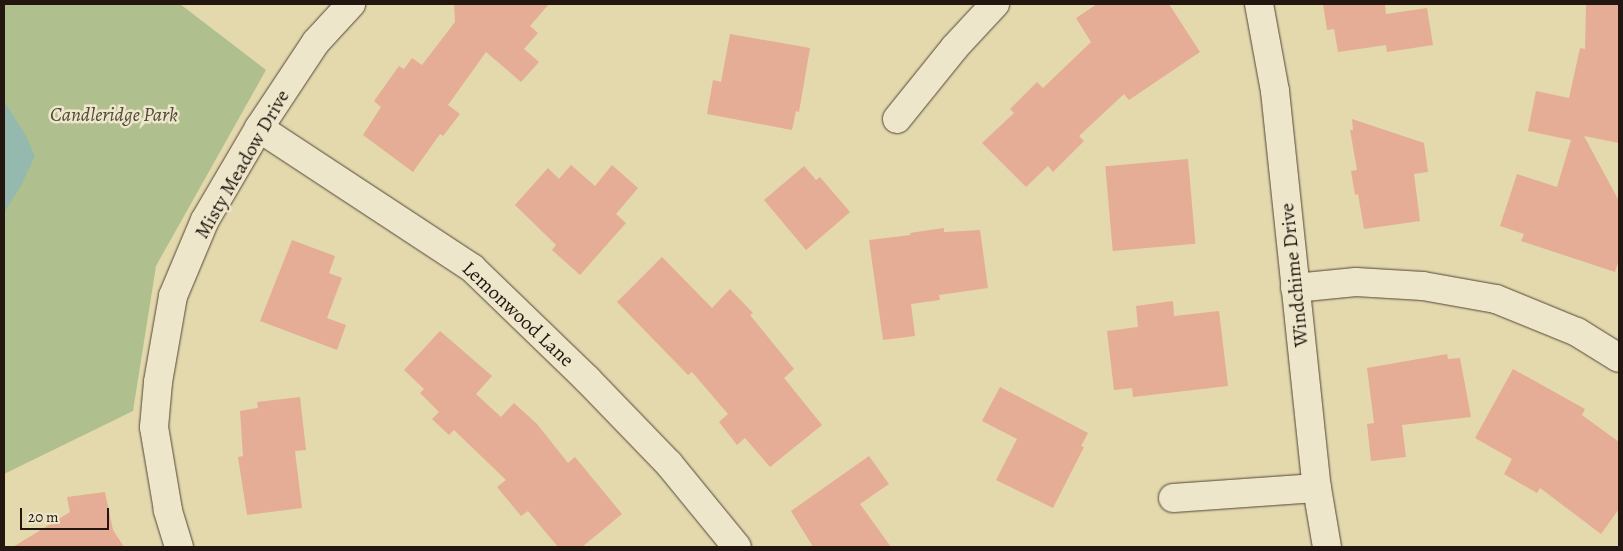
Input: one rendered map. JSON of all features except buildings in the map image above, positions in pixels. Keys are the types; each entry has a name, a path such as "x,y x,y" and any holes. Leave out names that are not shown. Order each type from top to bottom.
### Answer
{"street":[{"name":"Misty Meadow Drive","path":"179,547 168,510 154,427 158,382 173,296 205,220 259,128 316,42 351,4"},
{"path":"896,119 955,47 995,4"},
{"name":"Windchime Drive","path":"1259,4 1275,91 1317,488 1327,547"},
{"name":"Lemonwood Lane","path":"259,128 472,268 587,379 669,464 737,547"},
{"path":"1295,288 1356,282 1423,286 1496,299 1577,332 1619,358"},
{"path":"1173,498 1317,488"}],"green space":[{"name":"Candleridge Park","path":"4,4 180,4 266,70 156,266 133,411 4,474"}],"water":[{"path":"4,101 25,134 35,156 22,184 4,213"}]}
